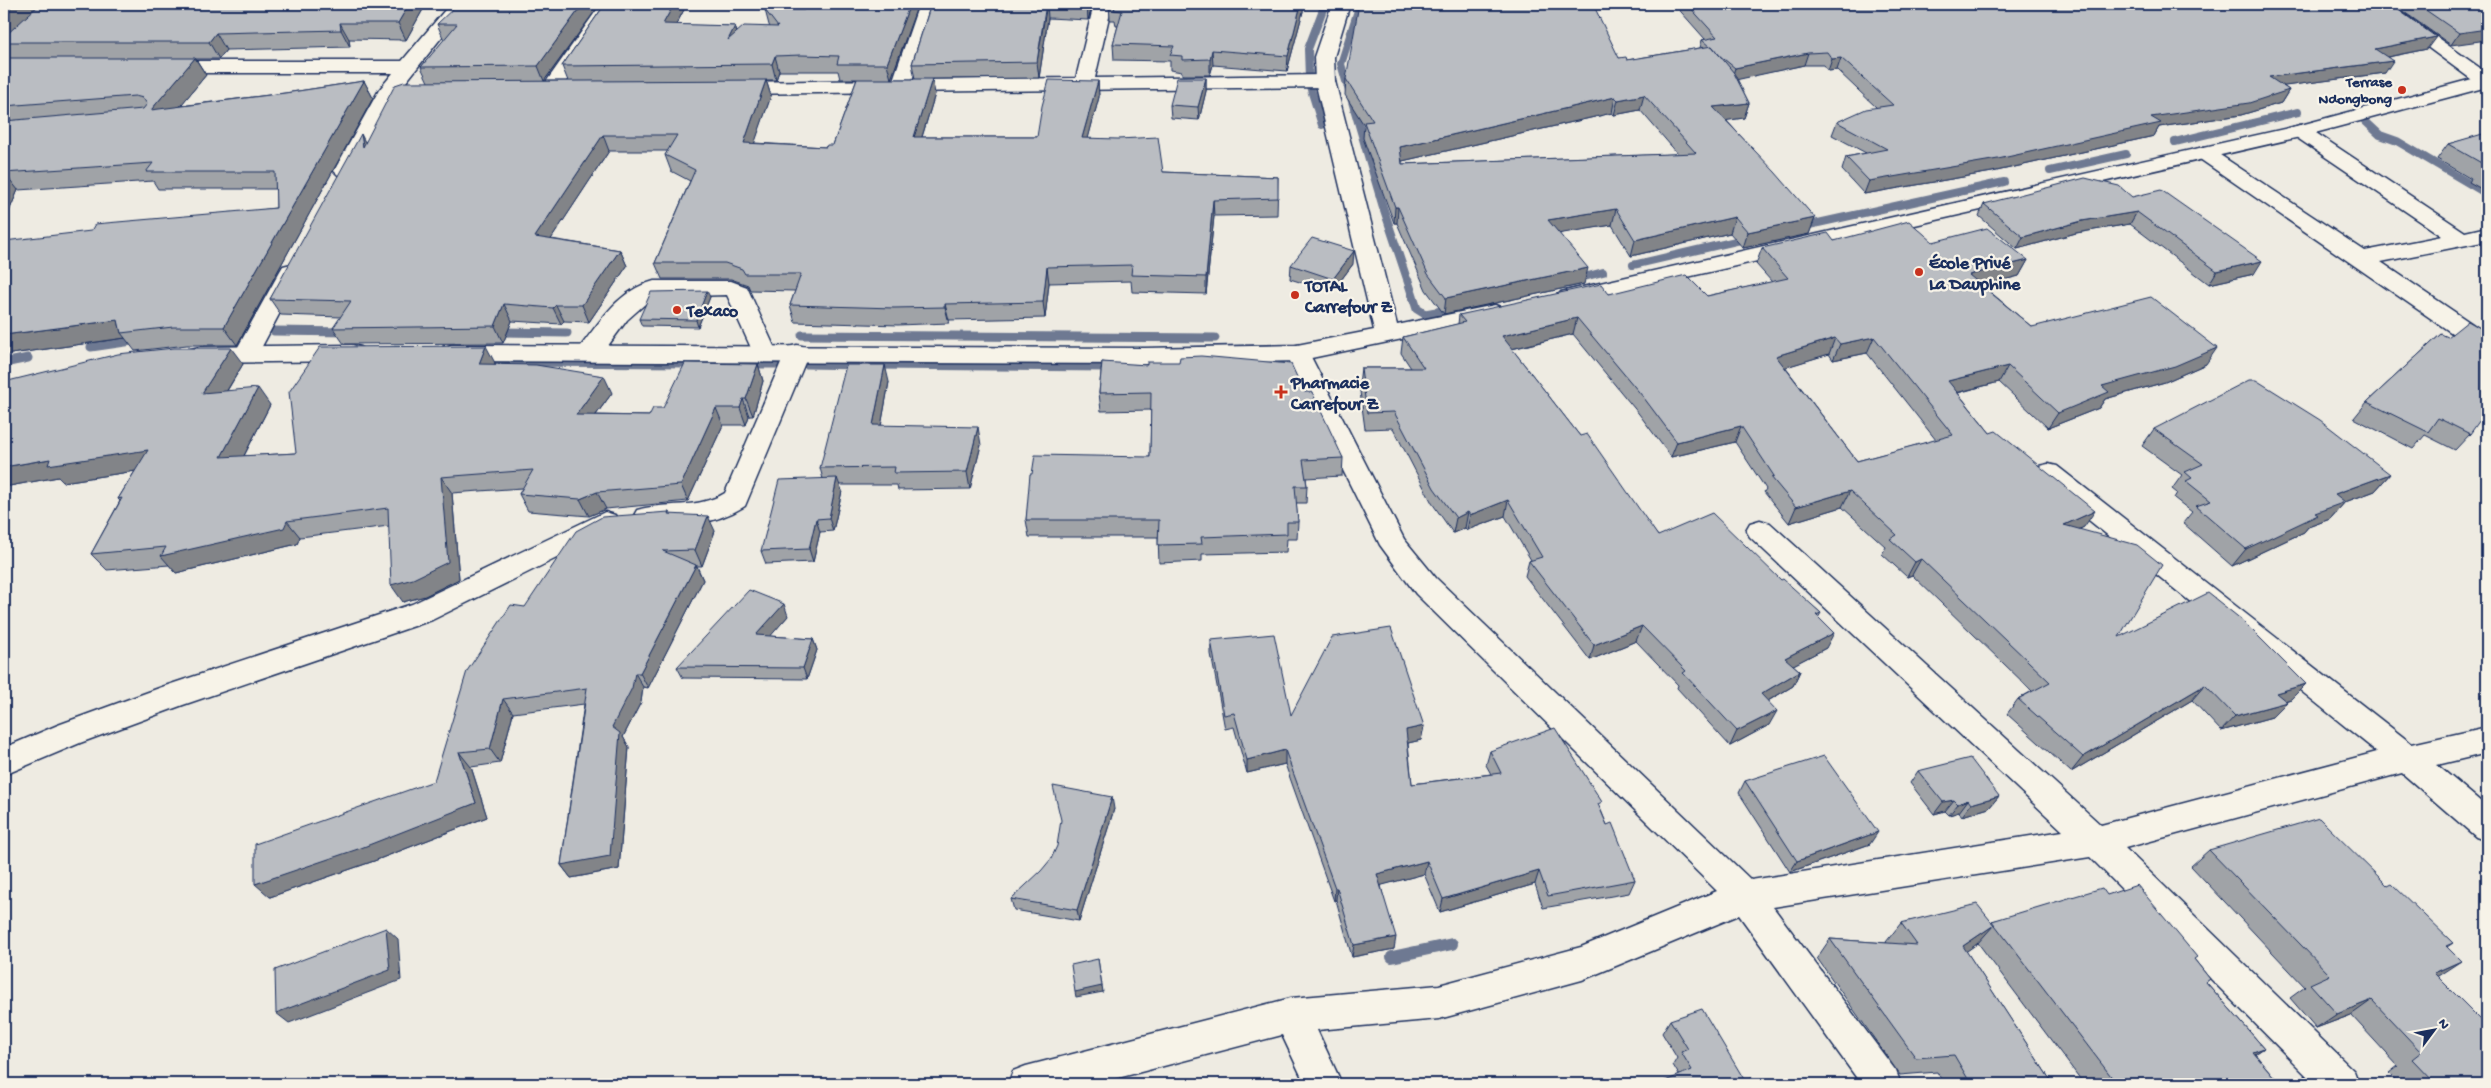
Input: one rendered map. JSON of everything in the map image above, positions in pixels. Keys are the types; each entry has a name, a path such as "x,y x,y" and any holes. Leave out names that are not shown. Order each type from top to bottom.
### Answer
{"street":[{"path":"334,192 399,90 406,67 459,4"},
{"path":"571,89 541,89 610,4"},
{"path":"900,88 928,4"},
{"path":"1084,85 1103,4"},
{"path":"1341,4 1324,57 1325,81 1387,333"},
{"path":"2378,4 2487,81"},
{"path":"141,67 406,67"},
{"path":"710,88 900,88 1325,81"},
{"path":"1552,300 2300,131 2487,81"},
{"path":"2300,131 2461,239"},
{"path":"2204,153 2487,345"},
{"path":"2362,259 2487,234"},
{"path":"246,354 301,252"},
{"path":"590,352 635,296 646,290 654,288 731,288 739,292 765,353"},
{"path":"432,353 590,352 1145,356 1297,353 1387,333 1513,309"},
{"path":"177,356 373,353"},
{"path":"4,762 69,734 154,703 422,612 606,521 707,513 723,508 736,499 797,353"},
{"path":"1297,353 1394,545 1426,586 1745,896 1883,1084"},
{"path":"2048,473 2407,758 2487,827"},
{"path":"1760,530 2096,841 2341,1084"},
{"path":"1026,1084 1291,1015 1439,1002 1582,963 1745,896 2096,841 2407,758 2487,740"},
{"path":"1291,1015 1324,1084"}],"building":[{"path":"4,4 15,4 4,13"},
{"path":"40,4 409,4 398,23 340,23 341,30 216,33 209,42 4,42 4,37"},
{"path":"458,4 583,4 538,66 421,67 457,24 437,24"},
{"path":"605,4 674,4 663,24 735,26 728,40 744,26 778,27 765,10 804,10 804,4 910,4 887,64 837,64 839,56 801,55 775,56 772,64 562,66"},
{"path":"931,4 1046,4 1037,62 912,64"},
{"path":"1109,4 1301,4 1288,56 1212,50 1210,59 1182,60 1182,56 1170,55 1174,46 1113,44 1122,11 1114,10 1116,5"},
{"path":"1359,4 1593,4 1619,58 1626,57 1627,60 1712,46 1734,73 1749,103 1713,107 1775,172 1815,218 1748,232 1735,217 1635,240 1616,209 1548,220 1588,268 1446,298 1428,274 1398,207 1395,207 1364,122 1373,121 1346,79","holes":["1644,95 1696,153 1402,164 1400,147 1615,97 1618,100"]},
{"path":"1687,4 2390,4 2436,37 2375,49 2393,61 2269,77 2289,90 2249,103 2151,117 2161,123 1998,159 1869,181 1846,157 1887,149 1837,122 1866,109 1893,105 1841,58 1832,59 1827,52 1808,53 1735,68 1719,55 1712,46 1710,47 1702,40 1717,37"},
{"path":"2417,4 2487,4 2487,19 2482,20 2487,23 2487,29 2459,33"},
{"path":"4,58 195,58 151,110 364,81 224,327 173,327 121,333 118,320 4,335 4,241 91,231 95,224 276,208 275,172 146,172 153,163 4,173 4,121 143,109 147,104 143,98 135,96 4,106"},
{"path":"1177,78 1206,78 1198,107 1170,105"},
{"path":"857,79 932,79 914,137 1037,137 1049,80 1098,81 1082,138 1158,137 1163,172 1278,177 1278,198 1213,200 1206,277 1131,275 1132,265 1047,267 1043,302 945,304 945,307 894,308 790,305 801,274 745,274 742,269 725,263 655,263 695,170 665,155 677,135 603,135 535,237 620,250 582,305 556,305 553,308 504,304 495,326 333,328 351,301 270,299 361,134 363,147 395,85 404,82 766,80 744,143 826,147 827,145 833,145"},
{"path":"2486,133 2487,170 2481,166 2485,165 2448,144"},
{"path":"2085,178 2119,186 2132,197 2161,190 2262,261 2217,271 2137,212 2082,221 2023,237 1984,204"},
{"path":"1909,221 1933,242 1987,228 2028,260 1969,275 2032,327 2151,297 2217,348 2175,366 2102,386 2109,392 2058,413 2008,366 1948,381 1990,433 1996,431 2095,511 2064,525 2137,545 2162,565 2119,637 2208,593 2242,620 2306,684 2276,693 2287,702 2235,716 2205,685 2083,757 2018,699 2050,682 1921,559 1915,562 1890,539 1897,535 1850,491 1796,507 1771,477 1774,476 1741,426 1677,442 1644,398 1577,318 1502,336 1580,436 1587,434 1658,536 1712,513 1781,580 1783,579 1821,613 1816,615 1834,633 1785,658 1800,671 1761,694 1777,711 1737,731 1683,673 1686,671 1642,626 1594,645 1529,561 1542,557 1508,500 1470,515 1468,512 1456,518 1434,488 1394,412 1367,413 1361,368 1424,368 1403,337 1465,322 1459,315 1601,284 1609,294 1686,275 1707,296 1788,278 1762,248 1828,233 1834,241","holes":["1874,337 1953,435 1857,461 1776,356 1835,338 1840,344"]},
{"path":"1312,238 1354,251 1333,279 1291,265"},
{"name":"Texaco","path":"707,291 696,320 639,319 651,292"},
{"path":"2468,321 2487,332 2487,410 2470,434 2438,418 2428,432 2367,402 2441,334 2448,337"},
{"path":"486,346 479,364 536,365 604,376 576,415 649,416 653,408 663,408 685,363 758,364 746,399 743,399 740,408 716,408 681,485 597,492 580,499 519,494 533,470 441,477 448,562 413,579 391,585 388,508 287,521 284,528 161,556 166,547 91,554 122,498 118,499 148,450 48,465 50,459 4,467 4,382 118,354 174,348 231,348 202,393 258,388 221,457 296,453 289,392 320,347"},
{"path":"1201,356 1291,364 1304,392 1312,392 1343,458 1303,460 1307,486 1295,486 1298,522 1287,522 1287,534 1201,537 1202,544 1158,545 1159,520 1026,520 1030,474 1032,474 1035,455 1150,457 1151,392 1099,393 1102,362 1147,365 1147,362 1179,362 1180,357"},
{"path":"846,365 885,365 873,425 978,427 967,472 894,473 895,467 820,468"},
{"path":"2249,380 2256,380 2320,420 2390,474 2335,494 2345,502 2315,513 2318,515 2246,549 2196,506 2211,501 2186,481 2192,478 2185,472 2203,464 2154,429"},
{"path":"837,478 829,518 816,519 809,549 761,551 779,480"},
{"path":"669,512 668,514 708,516 695,550 663,551 696,565 640,673 635,673 632,688 612,727 620,733 610,856 561,865 587,688 503,699 490,749 459,752 476,803 361,848 255,884 255,844 434,781 467,671 511,605 525,607 576,531 602,517"},
{"path":"749,590 784,604 756,635 813,639 803,668 677,667"},
{"path":"1391,628 1424,726 1406,730 1412,784 1501,773 1490,751 1555,728 1602,802 1598,804 1607,825 1612,823 1635,880 1548,896 1539,871 1443,899 1427,861 1377,874 1396,937 1354,945 1337,888 1335,888 1285,750 1247,760 1234,713 1224,715 1211,640 1274,634 1291,715 1332,637"},
{"path":"1824,756 1878,832 1797,861 1745,781"},
{"path":"1970,758 1999,796 1971,804 1968,800 1958,804 1954,800 1943,802 1918,771"},
{"path":"1053,786 1112,797 1077,910 1011,899 1041,871 1051,859 1057,846 1061,820"},
{"path":"2319,818 2388,886 2392,884 2453,943 2446,946 2461,961 2434,973 2487,1026 2487,1084 2436,1084 2412,1059 2421,1052 2372,1000 2337,1014 2310,984 2330,975 2209,850"},
{"path":"2137,885 2197,957 2194,959 2210,979 2206,982 2264,1048 2253,1052 2280,1084 2117,1084 1992,921 2102,888 2107,895"},
{"path":"1977,904 1994,925 1963,946 2053,1084 1971,1084 1954,1055 1916,1058 1830,939 1917,945 1901,923"},
{"path":"386,928 390,970 276,1013 275,970"},
{"path":"1098,959 1102,986 1075,992 1071,965"},
{"path":"1702,1009 1745,1081 1752,1078 1755,1084 1658,1084 1692,1070 1681,1052 1688,1049 1670,1020"}],"waterway":[{"path":"1309,78 1308,49 1325,4"},
{"path":"1360,4 1341,64 1382,204 1408,282"},
{"path":"1309,83 1322,125"},
{"path":"2175,142 2298,112"},
{"path":"2375,113 2367,116 2365,121 2380,135 2397,141 2487,194"},
{"path":"2050,171 2126,154"},
{"path":"1800,227 2004,182"},
{"path":"1633,265 1749,238"},
{"path":"1573,280 1603,272"},
{"path":"1408,281 1417,309 1425,314 1454,309"},
{"path":"274,331 349,332"},
{"path":"496,332 567,333"},
{"path":"802,335 1215,338"},
{"path":"91,347 139,340"},
{"path":"4,363 28,358"},
{"path":"482,362 698,363"},
{"path":"745,364 779,364"},
{"path":"806,364 859,365"},
{"path":"874,365 1114,367"},
{"path":"1392,957 1452,944"}],"place":[{"name":"Terrase Ndongbong","path":"2402,90"},
{"name":"École Privé La Dauphine","path":"1919,272"},
{"name":"TOTAL Carrefour Z","path":"1295,295"},
{"name":"Texaco","path":"677,310"},
{"name":"Pharmacie Carrefour Z","path":"1281,392"}]}
